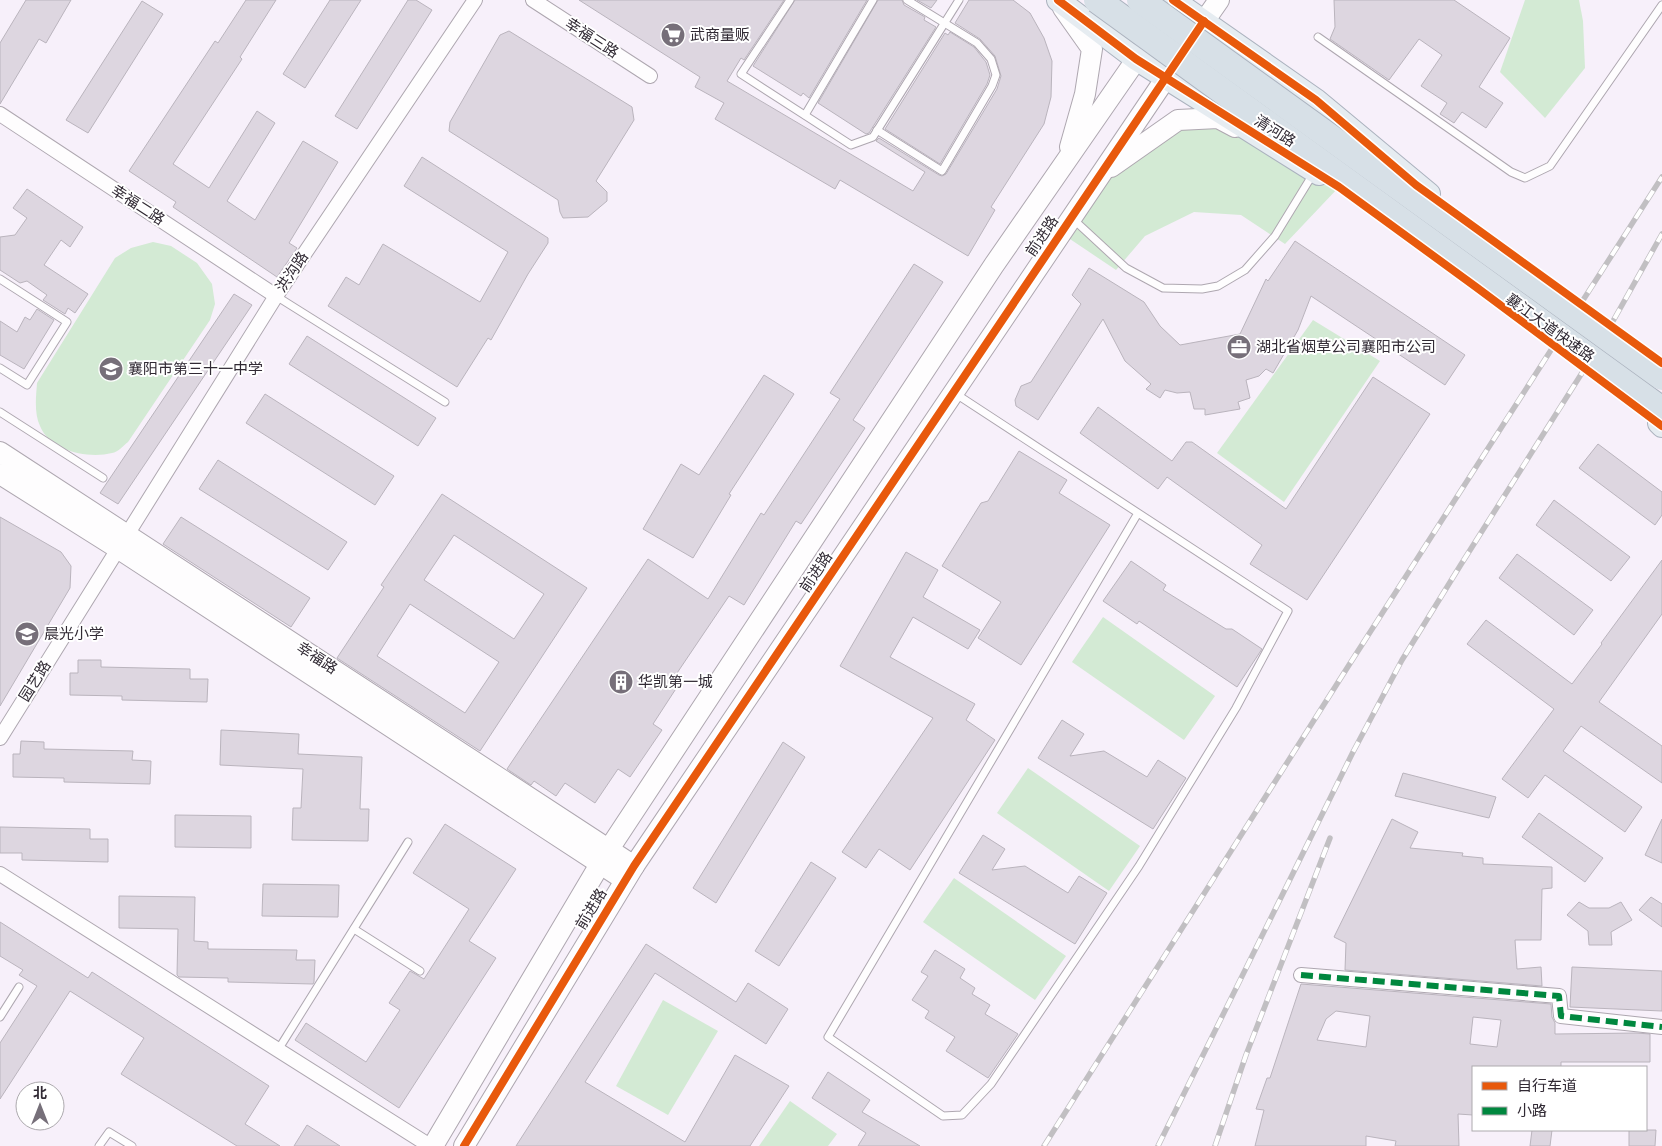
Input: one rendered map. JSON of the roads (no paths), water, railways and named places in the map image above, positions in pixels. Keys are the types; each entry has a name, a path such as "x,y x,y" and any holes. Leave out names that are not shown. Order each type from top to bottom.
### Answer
{"highway":[{"name":"襄江大道快速路","path":"1096,0 1661,420"},
{"name":"襄江大道快速路","path":"1140,0 1662,377"},
{"path":"1174,1 1310,102 1396,184"}],"main road":[{"name":"清河路","path":"1058,0 1136,60 1339,187 1476,287"},
{"path":"1058,0 1092,49 1085,94 1066,163"},
{"name":"前进路","path":"464,1146 629,873 1219,0"},
{"path":"1174,1 1316,100 1416,184 1504,246"},
{"name":"前进路","path":"431,1146 605,856 989,273 1066,163 1174,1"},
{"path":"1101,174 1178,120 1218,118 1272,146"},
{"name":"幸福路","path":"0,452 123,541 629,873"},
{"name":"幸福路","path":"0,474 123,541"}],"street":[{"name":"洪沟路","path":"123,541 276,296 475,0"},
{"name":"幸福三路","path":"533,0 650,76"},
{"name":"幸福二路","path":"0,114 276,296"},
{"name":"园艺路","path":"0,738 123,541"},
{"path":"0,874 431,1146"},
{"path":"1301,975 1559,996 1561,1016 1662,1027"}],"lane":[{"path":"790,0 741,74 851,145 873,137 959,0"},
{"path":"805,115 873,0"},
{"path":"876,130 942,171 992,86 996,75 991,60 977,43 907,0"},
{"path":"1318,37 1511,172 1524,178 1550,166 1662,5"},
{"path":"1071,217 1126,268 1163,288 1210,288 1218,286 1245,270 1275,236 1315,172"},
{"path":"0,279 67,322 26,385 0,368"},
{"path":"276,296 445,402"},
{"path":"953,392 1288,611 1236,708 1139,866 997,1076 962,1115 943,1116 828,1037 1138,513"},
{"path":"0,412 103,478"},
{"path":"278,1050 408,842"},
{"path":"354,928 420,971"},
{"path":"0,1017 19,987"},
{"path":"99,1146 108,1132 132,1146"}],"railway":[{"path":"1044,1146 1662,177"},
{"path":"1158,1146 1353,752 1402,660 1599,346 1662,234"},
{"path":"1215,1146 1246,1055 1330,838"}],"place":[{"name":"武商量贩","path":"673,35"},
{"name":"湖北省烟草公司襄阳市公司","path":"1239,347"},
{"name":"襄阳市第三十一中学","path":"111,369"},
{"name":"晨光小学","path":"27,634"},
{"name":"华凯第一城","path":"621,682"}]}
